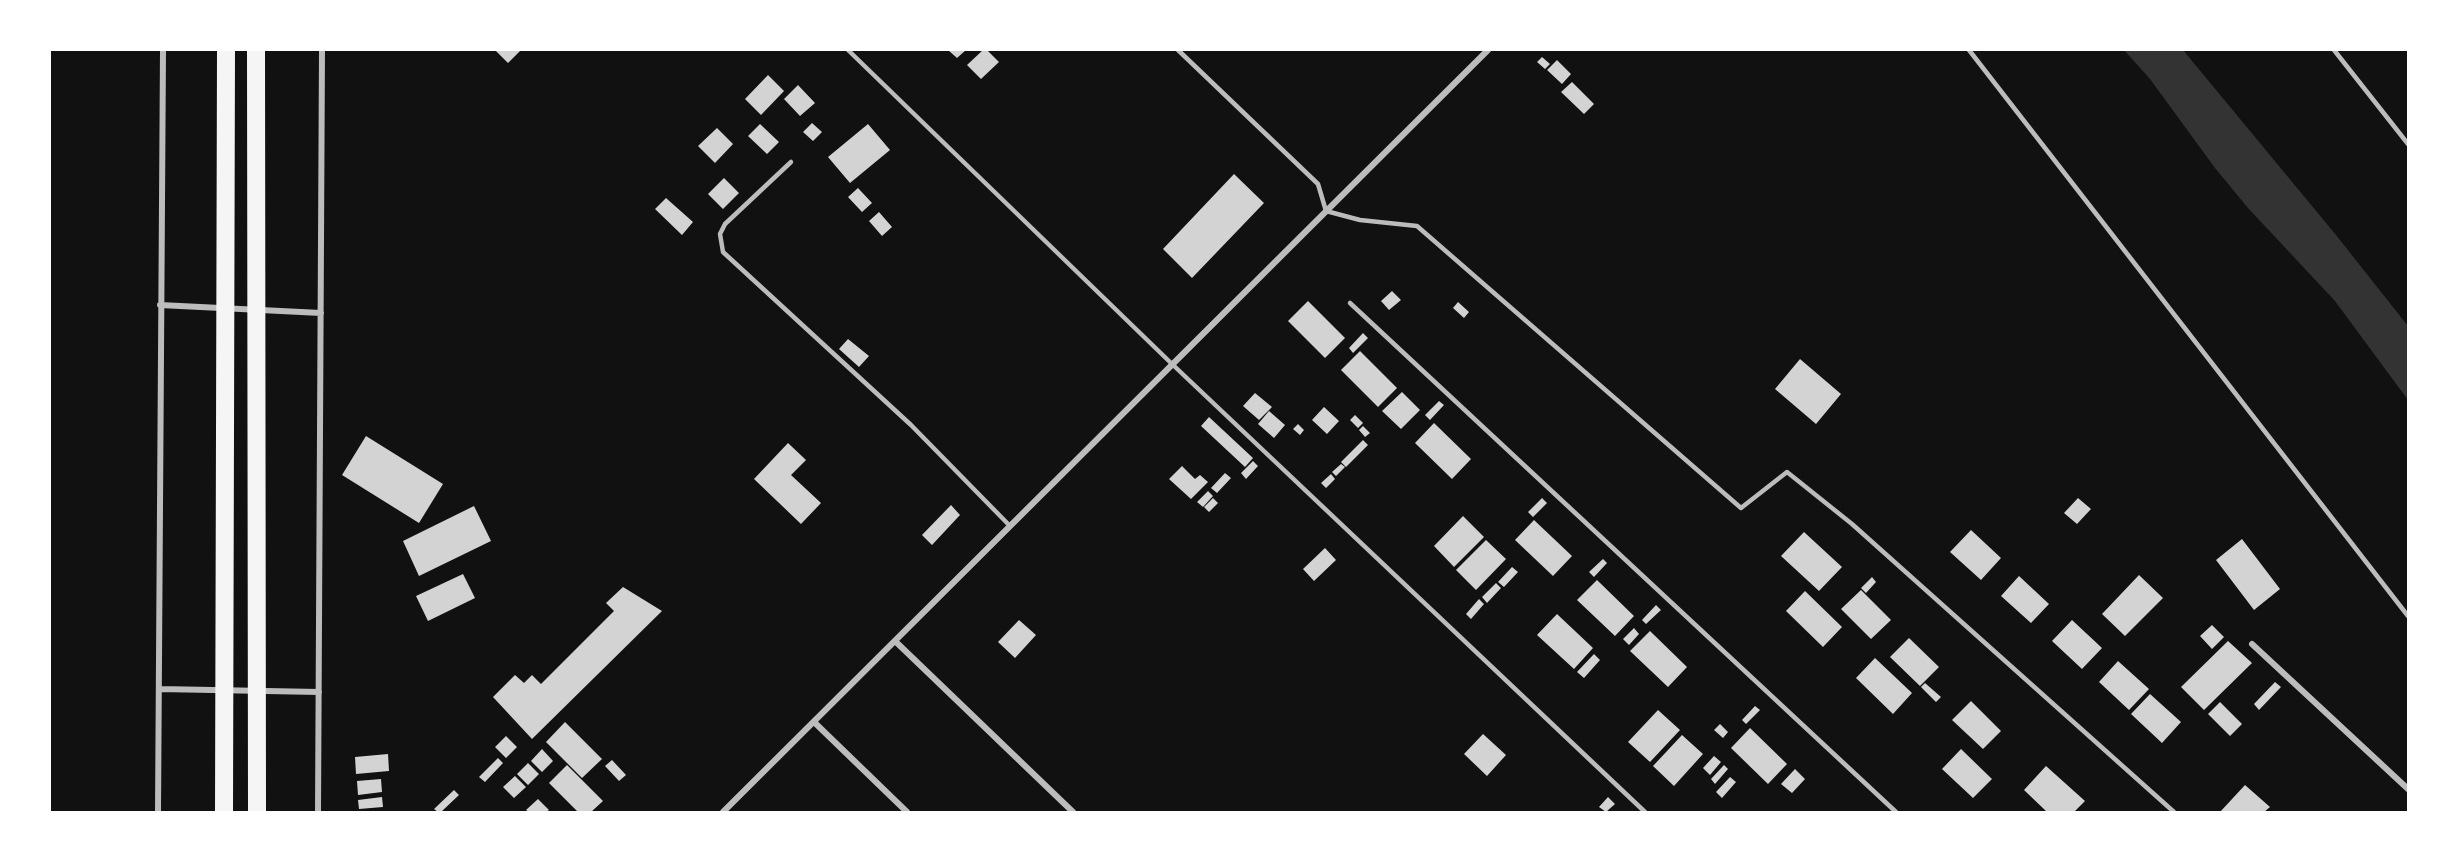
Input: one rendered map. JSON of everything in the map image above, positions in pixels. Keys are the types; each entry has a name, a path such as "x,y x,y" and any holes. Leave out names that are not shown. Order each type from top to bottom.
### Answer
{"highway":[{"path":"224,813 226,50"},
{"path":"256,50 257,813"}],"street":[{"path":"158,813 163,50"},
{"path":"318,813 322,50"},
{"path":"723,813 1488,50"},
{"path":"160,305 321,313"},
{"path":"895,641 1073,813"},
{"path":"2252,644 2409,789"},
{"path":"159,689 319,692"},
{"path":"814,722 907,813"}],"lane":[{"path":"848,50 1172,364 1645,813"},
{"path":"1178,50 1318,184 1326,211 1360,220 1417,226 1741,508 1786,472 1852,524 2174,813"},
{"path":"1969,50 2409,616"},
{"path":"2334,50 2409,144"},
{"path":"791,162 725,224 720,234 723,252 911,425 1010,526"},
{"path":"1350,303 1896,813"}],"shaded area":[{"path":"2124,50 2183,50 2336,235 2408,326 2408,400 2335,301 2248,208 2215,168 2150,79"}],"building":[{"path":"495,50 521,50 508,63"},
{"path":"948,50 966,50 957,58"},
{"path":"983,50 987,50 999,62 981,79 967,65"},
{"path":"1542,57 1550,64 1545,69 1537,62"},
{"path":"1557,60 1571,74 1562,84 1547,70"},
{"path":"768,75 784,91 761,115 745,99"},
{"path":"1572,82 1594,104 1584,114 1561,92"},
{"path":"798,85 815,103 800,116 784,99"},
{"path":"812,123 822,132 813,141 803,132"},
{"path":"760,124 779,142 767,154 748,136"},
{"path":"868,124 890,150 850,183 828,157"},
{"path":"717,128 733,144 715,163 698,146"},
{"path":"1234,174 1264,203 1192,278 1163,249"},
{"path":"724,178 739,193 723,209 708,194"},
{"path":"858,188 872,203 862,212 848,197"},
{"path":"666,198 693,222 682,235 655,209"},
{"path":"879,212 892,227 882,236 869,221"},
{"path":"1392,291 1401,300 1389,310 1381,301"},
{"path":"1308,301 1345,338 1325,358 1288,321"},
{"path":"1458,302 1469,312 1464,318 1453,308"},
{"path":"1363,333 1368,338 1353,353 1349,348"},
{"path":"848,339 869,356 859,367 839,349"},
{"path":"1360,351 1397,388 1378,407 1341,370"},
{"path":"1800,359 1841,394 1816,424 1775,389"},
{"path":"1402,392 1420,410 1401,429 1382,411"},
{"path":"1255,393 1272,407 1259,420 1243,406"},
{"path":"1439,401 1444,405 1430,420 1425,415"},
{"path":"1324,407 1339,421 1327,434 1312,420"},
{"path":"1269,411 1285,425 1274,438 1258,424"},
{"path":"1355,415 1363,423 1358,428 1350,420"},
{"path":"1209,417 1253,458 1245,467 1201,426"},
{"path":"1434,423 1471,459 1452,479 1415,443"},
{"path":"1298,424 1304,430 1300,435 1293,429"},
{"path":"1363,426 1370,433 1365,437 1359,430"},
{"path":"366,436 443,484 419,523 342,475"},
{"path":"1363,440 1368,445 1346,467 1341,462"},
{"path":"788,443 806,460 791,475 821,503 801,524 754,479"},
{"path":"1253,461 1258,466 1246,479 1241,473"},
{"path":"1341,464 1345,467 1336,476 1332,472"},
{"path":"1182,466 1195,479 1200,475 1208,482 1191,499 1169,479"},
{"path":"1225,473 1231,478 1217,493 1211,488"},
{"path":"1331,474 1335,479 1326,488 1321,483"},
{"path":"1208,491 1213,496 1203,507 1197,502"},
{"path":"1213,498 1218,503 1209,512 1204,507"},
{"path":"1542,498 1547,503 1533,517 1528,512"},
{"path":"2078,498 2091,509 2077,524 2064,513"},
{"path":"951,505 960,515 932,545 922,535"},
{"path":"474,506 491,541 419,576 403,541"},
{"path":"1463,516 1484,537 1454,567 1434,546"},
{"path":"1534,520 1572,556 1553,576 1515,540"},
{"path":"1971,530 2001,558 1981,580 1950,552"},
{"path":"1804,532 1842,567 1819,591 1781,556"},
{"path":"2242,539 2280,589 2254,610 2216,560"},
{"path":"1486,540 1506,559 1476,590 1456,570"},
{"path":"1325,548 1336,560 1314,581 1303,569"},
{"path":"1603,559 1607,563 1594,577 1589,572"},
{"path":"1512,567 1518,572 1504,587 1498,582"},
{"path":"463,574 475,598 428,621 416,596"},
{"path":"2139,575 2163,598 2125,636 2102,614"},
{"path":"2019,576 2049,604 2031,623 2001,596"},
{"path":"1872,577 1876,582 1866,593 1861,588"},
{"path":"1597,580 1634,616 1615,636 1577,600"},
{"path":"1496,583 1501,588 1487,603 1482,597"},
{"path":"623,587 662,611 532,739 493,697 515,675 524,683 532,675 541,684 614,611 606,603"},
{"path":"1861,590 1891,620 1871,639 1841,609"},
{"path":"1805,591 1842,627 1823,647 1786,611"},
{"path":"1479,599 1484,604 1471,619 1466,614"},
{"path":"1656,605 1661,610 1646,624 1642,620"},
{"path":"1557,614 1593,648 1574,669 1537,635"},
{"path":"1019,620 1036,635 1015,658 998,642"},
{"path":"2072,620 2102,648 2082,669 2052,641"},
{"path":"2212,625 2224,637 2212,649 2200,636"},
{"path":"1634,628 1639,634 1629,645 1623,639"},
{"path":"1650,631 1687,667 1668,687 1630,651"},
{"path":"1909,638 1939,667 1920,686 1890,657"},
{"path":"2228,641 2252,663 2204,710 2181,687"},
{"path":"1594,654 1600,660 1584,678 1577,672"},
{"path":"1875,658 1912,693 1893,714 1856,678"},
{"path":"2118,661 2149,689 2129,710 2099,682"},
{"path":"2275,682 2281,687 2259,710 2254,704"},
{"path":"1925,683 1941,697 1936,702 1921,687"},
{"path":"2150,694 2181,722 2162,743 2131,714"},
{"path":"1971,701 2001,731 1983,749 1952,720"},
{"path":"2220,702 2242,724 2230,736 2208,714"},
{"path":"1755,706 1760,710 1746,724 1742,720"},
{"path":"1658,710 1680,730 1650,762 1628,742"},
{"path":"565,722 602,759 582,778 546,742"},
{"path":"1720,724 1728,732 1723,738 1714,730"},
{"path":"1750,728 1787,764 1768,784 1731,748"},
{"path":"1483,734 1506,755 1487,776 1464,754"},
{"path":"1682,735 1703,754 1674,786 1653,766"},
{"path":"506,736 517,747 506,758 495,747"},
{"path":"542,749 553,761 542,772 531,761"},
{"path":"1961,749 1992,779 1973,798 1942,769"},
{"path":"388,754 389,771 356,774 355,757"},
{"path":"1714,756 1721,762 1710,775 1703,768"},
{"path":"498,758 503,763 485,782 479,777"},
{"path":"612,760 626,775 619,781 605,766"},
{"path":"528,763 539,774 528,785 517,774"},
{"path":"567,765 603,801 591,812 578,812 549,783"},
{"path":"1724,765 1728,769 1715,784 1711,779"},
{"path":"2046,766 2085,801 2074,812 2047,812 2024,790"},
{"path":"1795,769 1805,779 1792,793 1781,784"},
{"path":"515,776 526,787 514,798 503,787"},
{"path":"1730,777 1736,782 1722,798 1716,792"},
{"path":"381,779 382,792 358,795 357,781"},
{"path":"2245,785 2270,807 2264,812 2220,812"},
{"path":"454,790 459,795 441,812 434,809"},
{"path":"382,797 383,807 359,809 358,800"},
{"path":"1608,797 1615,804 1606,812 1599,807"},
{"path":"538,799 549,810 529,812 526,810"}]}
